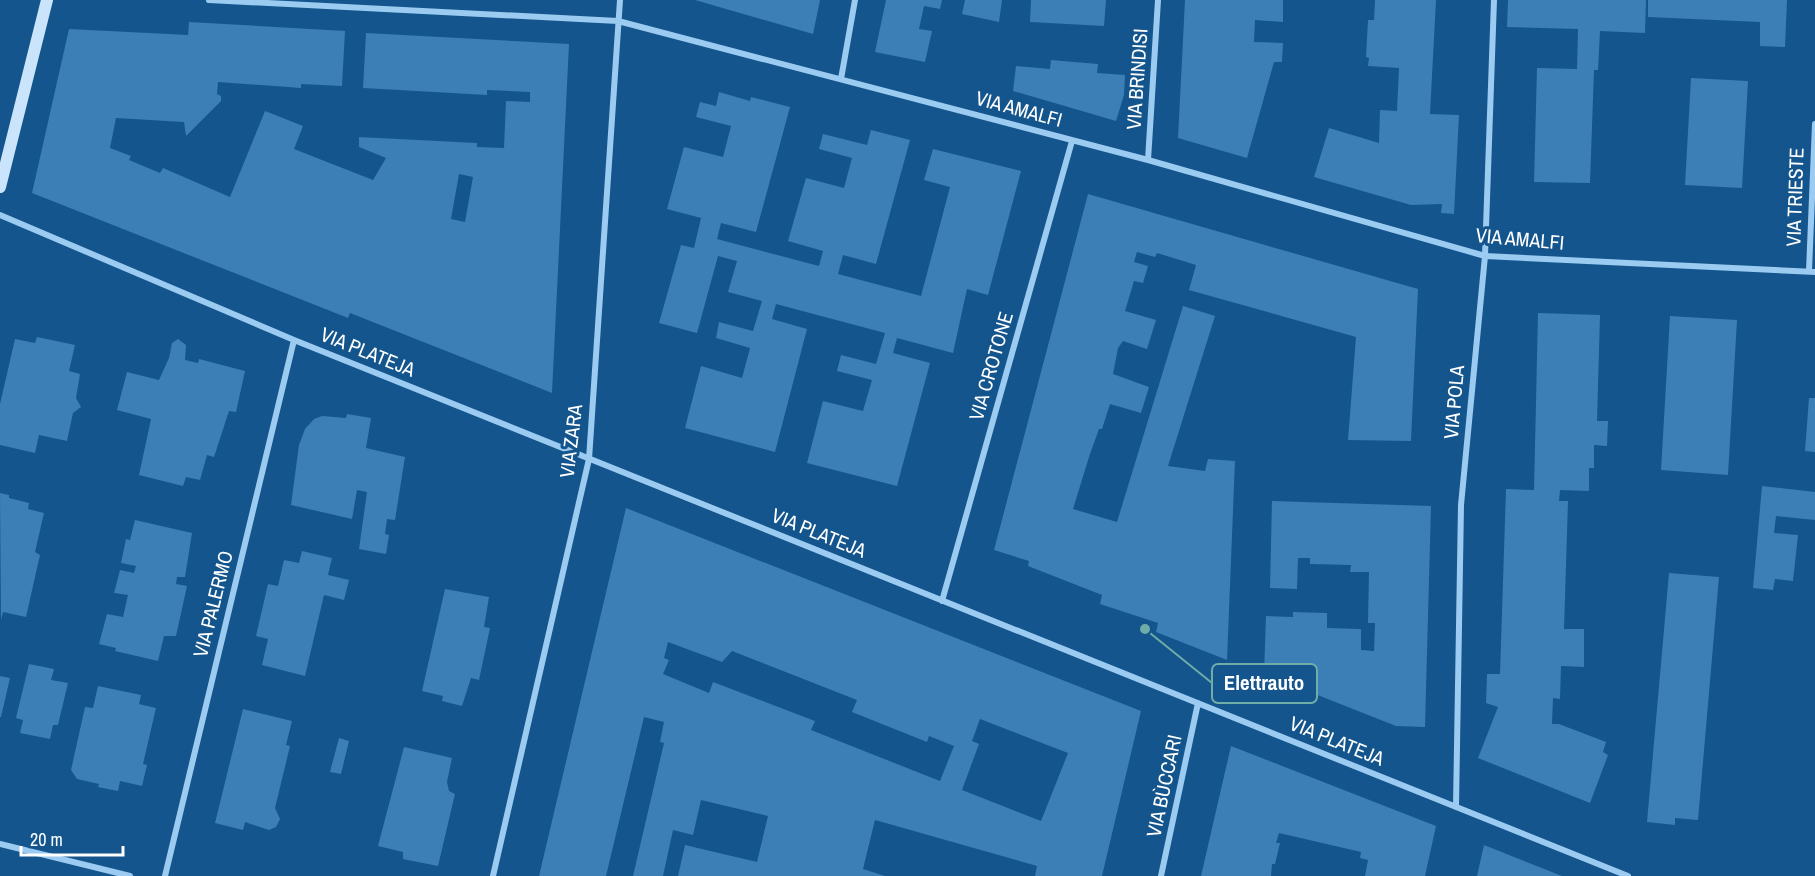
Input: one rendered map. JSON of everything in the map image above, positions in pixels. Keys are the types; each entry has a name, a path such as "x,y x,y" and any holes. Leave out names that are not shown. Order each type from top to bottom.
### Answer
{"street":[{"path":"0,187 47,0"},
{"name":"VIA AMALFI","path":"209,0 618,21 1148,160 1485,256 1812,272"},
{"name":"VIA ZARA","path":"494,876 589,459 620,0"},
{"path":"841,79 855,0"},
{"name":"VIA BRINDISI","path":"1148,160 1158,0"},
{"name":"VIA POLA","path":"1456,807 1461,505 1485,256 1494,0"},
{"name":"VIA TRIESTE","path":"1812,272 1815,124"},
{"name":"VIA CROTONE","path":"942,601 1072,141"},
{"name":"VIA PLATEJA","path":"0,215 294,340 1628,876"},
{"name":"VIA PALERMO","path":"165,876 294,340"},
{"name":"VIA BÙCCARI","path":"1161,876 1198,703"},
{"path":"0,844 130,876"}],"building":[{"path":"695,0 820,0 813,34"},
{"path":"886,0 942,0 940,9 924,6 919,29 932,31 925,62 875,52"},
{"path":"965,0 1002,0 999,22 962,14"},
{"path":"1031,0 1106,0 1104,26 1030,22"},
{"path":"1185,0 1283,0 1283,22 1255,20 1254,42 1283,43 1282,62 1274,62 1247,158 1178,138"},
{"path":"1375,0 1436,0 1430,114 1459,115 1454,214 1441,213 1442,204 1411,205 1314,177 1329,128 1379,143 1380,110 1397,111 1399,68 1368,66 1369,58 1366,57 1368,20 1374,20"},
{"path":"1508,0 1646,0 1645,33 1600,31 1598,70 1594,70 1590,183 1534,182 1537,68 1577,69 1578,29 1507,27"},
{"path":"1648,0 1787,0 1785,47 1760,46 1760,22 1648,17"},
{"path":"189,22 345,31 342,86 301,84 301,88 218,82 217,94 221,96 221,101 186,136 184,122 116,118 110,148 131,156 129,160 160,173 163,168 230,197 265,111 303,126 294,149 373,180 386,158 359,147 359,137 477,143 477,147 504,148 506,101 530,102 530,92 487,90 487,95 363,88 366,33 569,44 552,393 350,313 348,318 32,193 69,29 188,35","holes":["459,174 473,177 465,222 451,219"]},
{"path":"1051,60 1098,64 1097,73 1125,75 1124,95 1116,121 1013,91 1016,66 1050,69"},
{"path":"1691,78 1748,81 1742,188 1685,185"},
{"path":"719,92 750,101 751,97 790,107 756,232 721,223 717,239 819,266 823,251 788,241 806,178 844,188 852,158 819,149 823,134 867,145 871,130 910,140 876,264 843,255 838,274 921,296 950,187 924,180 933,149 1021,171 988,295 967,289 953,353 897,338 893,353 930,363 897,486 807,463 823,401 863,411 872,380 837,371 841,355 876,364 885,333 776,304 772,319 807,329 775,452 685,428 701,366 742,378 750,348 716,338 719,322 753,331 762,301 728,292 737,261 718,256 697,333 659,323 681,245 694,248 701,218 667,209 684,147 723,157 731,126 696,117 700,102 716,106"},
{"path":"1088,194 1418,289 1411,441 1348,440 1356,337 1189,290 1196,265 1157,253 1155,257 1137,252 1134,262 1148,266 1143,283 1134,281 1125,311 1156,320 1147,349 1123,341 1118,348 1113,374 1149,387 1141,413 1110,404 1089,457 1073,509 1117,522 1183,306 1215,316 1168,466 1205,471 1208,459 1235,461 1227,660 1156,632 1158,623 1100,604 1102,595 1028,566 1029,561 994,550"},
{"path":"1538,313 1600,315 1597,421 1608,421 1607,446 1594,445 1594,468 1589,468 1589,491 1560,490 1559,501 1568,501 1564,629 1584,629 1584,667 1561,666 1560,699 1553,698 1552,724 1559,724 1606,742 1603,752 1608,755 1590,803 1478,758 1498,707 1486,703 1487,674 1500,674 1506,489 1534,490"},
{"path":"1670,316 1737,320 1728,475 1661,470"},
{"path":"37,337 75,345 69,371 80,374 76,398 81,407 73,413 67,441 39,435 35,453 0,445 0,404 15,339 35,343"},
{"path":"178,339 186,345 185,360 198,363 199,359 245,371 236,412 229,411 214,457 207,455 200,480 186,477 183,486 139,475 151,419 117,410 127,372 159,380 169,358 172,343"},
{"path":"1809,398 1815,398 1815,452 1805,451"},
{"path":"347,414 371,418 366,448 405,457 395,520 387,519 385,534 389,535 386,554 359,549 367,492 357,490 352,519 291,505 299,445 305,429 314,419 322,416 346,418"},
{"path":"1762,486 1815,492 1815,520 1776,516 1774,533 1798,535 1793,581 1775,579 1773,590 1753,588"},
{"path":"0,493 29,503 28,509 44,513 35,552 40,555 26,617 3,612 1,620"},
{"path":"1272,501 1431,506 1425,727 1396,726 1264,674 1266,616 1293,617 1293,612 1327,613 1327,628 1361,629 1361,650 1374,651 1375,623 1368,623 1369,572 1350,572 1351,565 1310,564 1310,558 1298,558 1297,589 1270,588"},
{"path":"626,508 1141,711 1102,876 1035,876 1037,866 875,820 863,869 885,876 678,876 685,845 757,862 768,816 701,800 693,835 673,830 663,876 633,876 664,743 660,742 664,722 644,717 606,876 539,876","holes":["668,642 722,662 732,651 857,700 852,712 927,742 929,736 954,746 940,781 811,730 815,721 713,682 709,693 663,674 669,660 664,658","980,719 1068,753 1041,821 962,790 979,744 972,741"]},
{"path":"135,520 192,533 185,577 177,577 176,584 187,586 176,636 164,636 158,661 115,651 116,648 99,644 107,614 123,617 128,595 114,593 120,570 134,573 136,566 121,563 126,539 130,540"},
{"path":"302,551 332,558 328,575 349,580 344,600 324,595 305,676 262,665 268,639 256,636 268,584 278,586 284,560 299,563"},
{"path":"1669,573 1719,577 1698,820 1675,818 1675,825 1647,822"},
{"path":"445,589 489,597 484,627 490,628 479,680 471,678 462,706 442,701 443,696 422,691"},
{"path":"29,664 54,669 51,680 68,683 58,725 53,725 50,739 20,733 23,720 16,718"},
{"path":"0,676 10,678 1,717 0,717"},
{"path":"98,686 141,695 139,704 156,708 143,764 147,765 142,786 120,781 118,791 98,787 99,784 77,779 71,770 85,707 93,708"},
{"path":"243,709 292,721 286,745 290,746 275,808 280,819 276,827 269,830 245,822 243,830 215,823"},
{"path":"339,738 349,741 341,774 330,772"},
{"path":"1231,746 1436,826 1425,876 1365,876 1368,860 1360,858 1361,852 1279,833 1276,843 1280,843 1275,864 1272,864 1271,876 1201,876"},
{"path":"404,747 452,758 447,782 449,791 455,794 438,866 403,859 403,852 378,846"},
{"path":"1484,845 1562,876 1477,876"}],"place":[{"name":"Elettrauto","path":"1145,629"}]}
